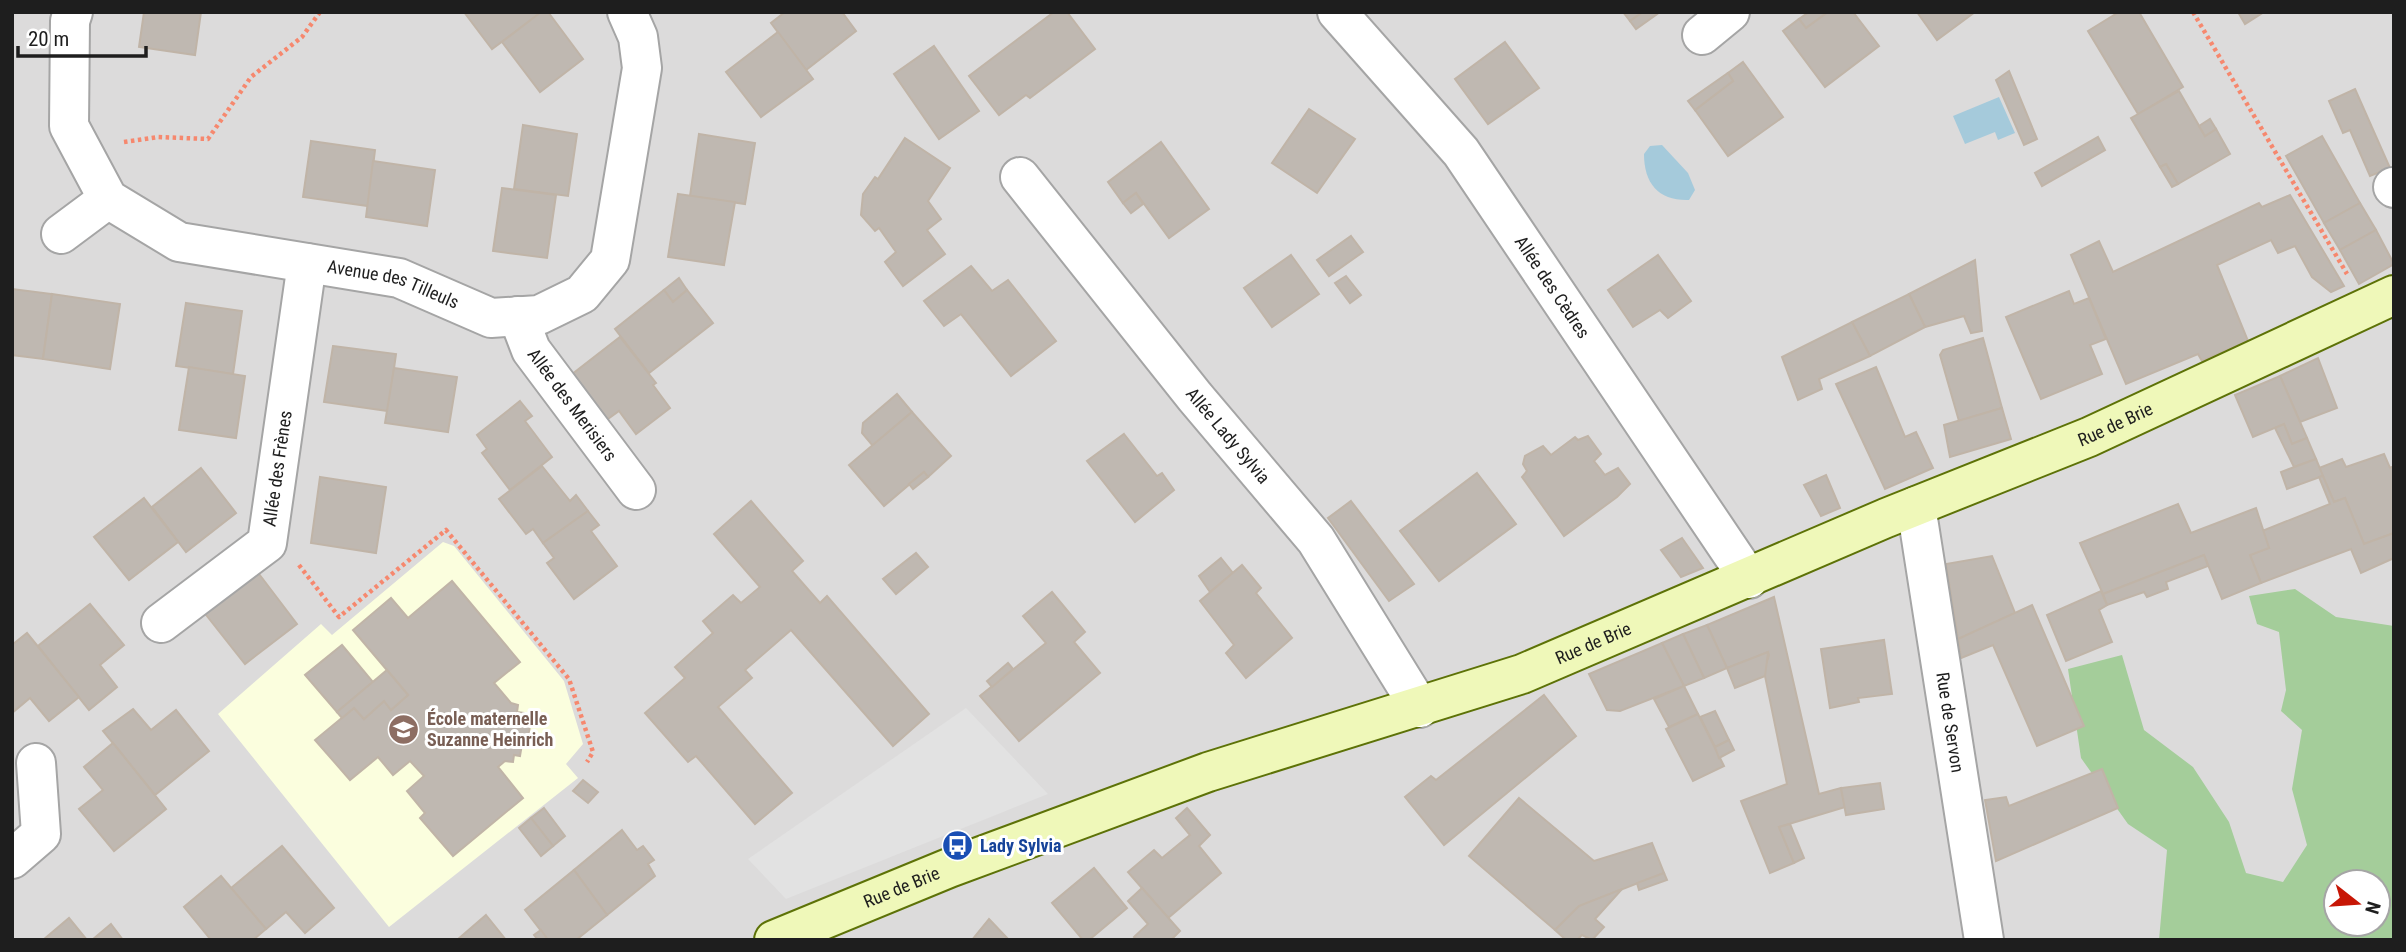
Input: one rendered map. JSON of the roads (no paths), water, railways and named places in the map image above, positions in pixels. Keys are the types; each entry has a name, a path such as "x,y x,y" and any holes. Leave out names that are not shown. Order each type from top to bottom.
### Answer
{"street":[{"path":"61,234 108,199 69,126 70,21 73,12"},
{"name":"Avenue des Tilleuls","path":"108,199 179,242 399,278 491,318 539,315 582,294 610,260 642,68 638,37 627,12"},
{"name":"Allée des Cèdres","path":"1337,12 1461,152 1749,579"},
{"name":"Allée Lady Sylvia","path":"1020,177 1195,397 1316,540 1420,708"},
{"name":"Allée des Frènes","path":"161,623 267,543 307,263"},
{"name":"Rue de Brie","path":"774,940 949,868 1208,772 1522,674 1916,506 2089,438 2380,302"},
{"name":"Allée des Merisiers","path":"518,316 531,350 636,490"},
{"name":"Rue de Servon","path":"1916,506 1984,940"},
{"path":"12,859 41,834 36,763"}],"water":[{"path":"1999,97 2015,133 1998,140 1995,132 1965,144 1953,116"},
{"path":"1662,145 1688,173 1695,190 1689,200 1678,200 1662,194 1650,182 1644,154 1650,146"}],"place":[{"name":"École maternelle Suzanne Heinrich","path":"404,729"},
{"name":"Lady Sylvia","path":"957,846"}]}
